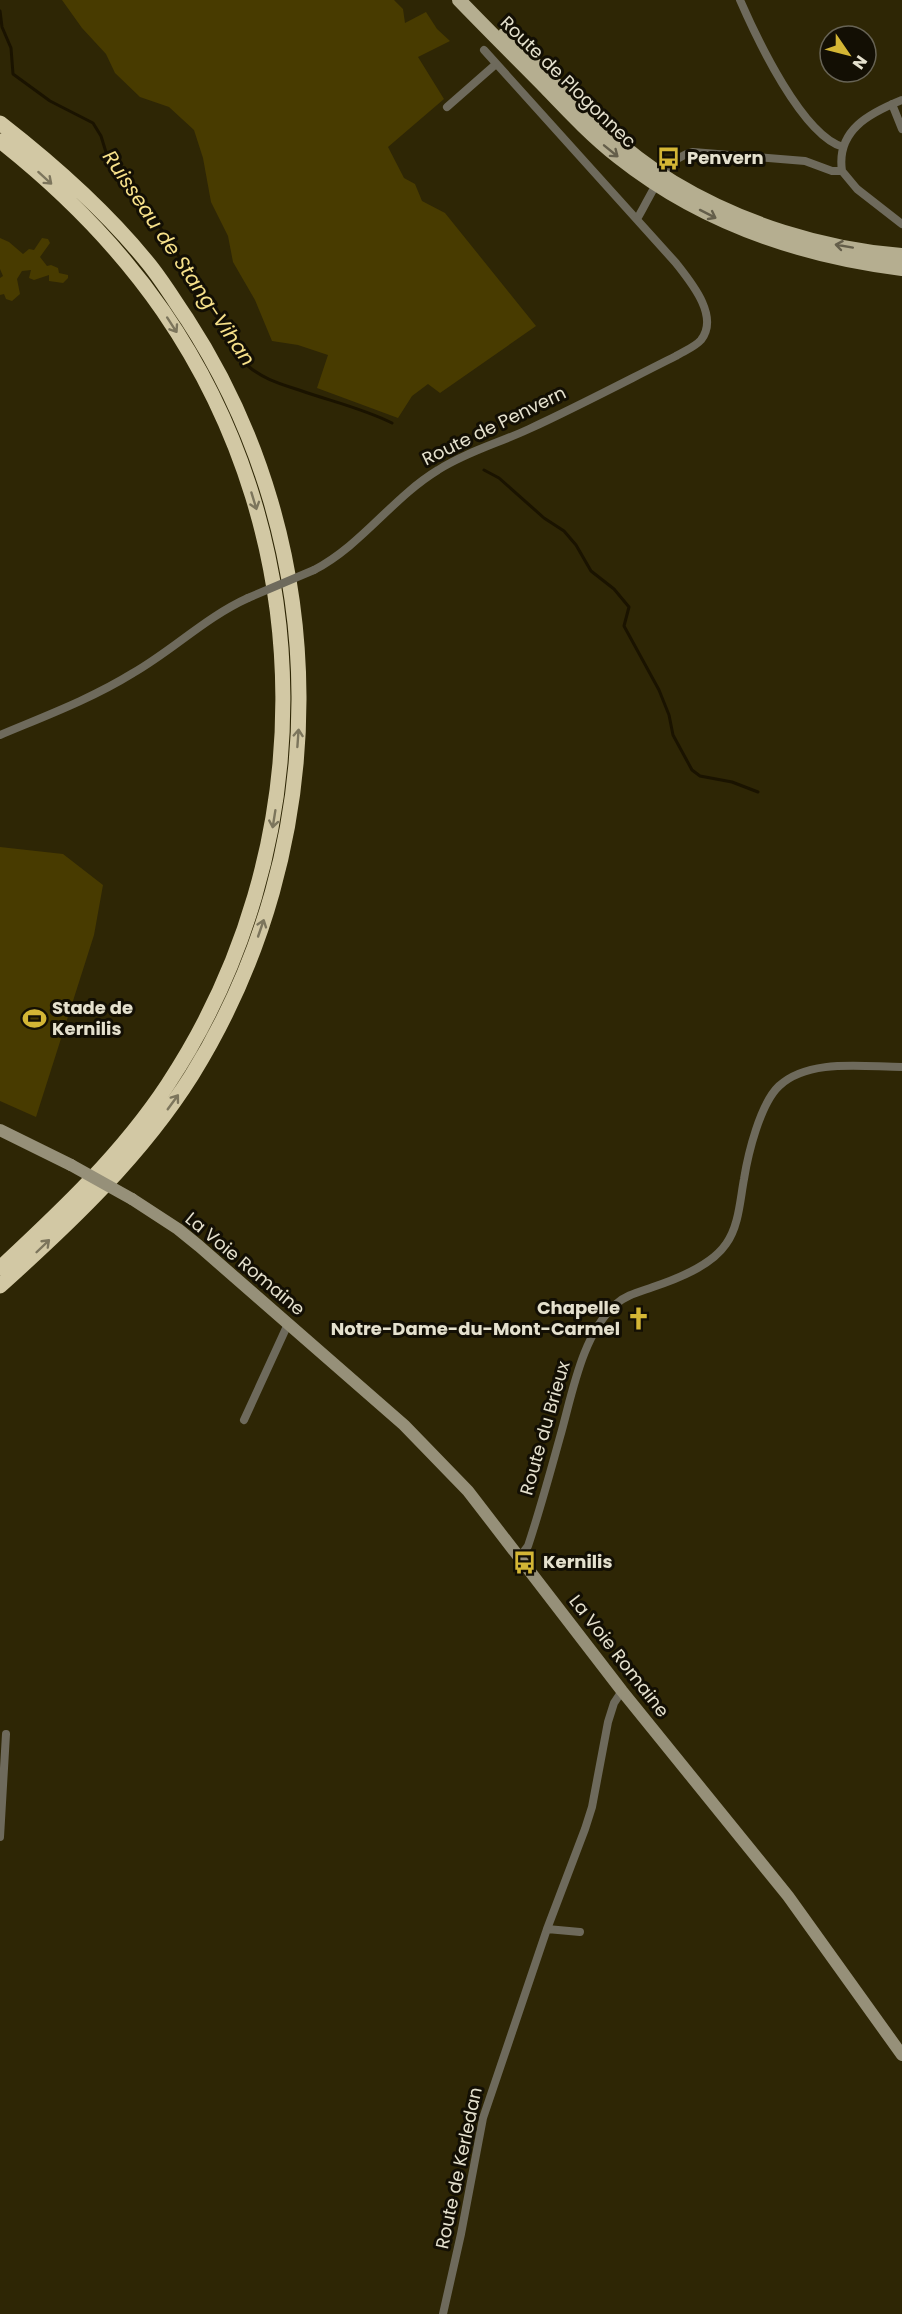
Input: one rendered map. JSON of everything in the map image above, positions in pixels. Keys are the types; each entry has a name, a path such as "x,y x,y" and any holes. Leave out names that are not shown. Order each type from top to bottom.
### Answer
{"highway":[{"path":"0,123 77,187 131,243 157,275 215,367 235,406 254,453 280,539 294,614 300,702 293,797 280,866 256,943 229,1007 192,1074 134,1153 86,1205 0,1286"},
{"path":"0,141 55,187 120,255 164,312 209,390 238,454 259,517 280,623 284,704 276,802 262,874 225,979 201,1029 166,1087 119,1149 71,1200 0,1268"}],"main road":[{"name":"Route de Plogonnec","path":"459,0 584,128 618,157 660,180 722,221 770,240 831,258 902,269"},
{"name":"Route de Plogonnec","path":"470,0 660,180 787,232 840,246 902,255"}],"street":[{"path":"740,0 789,94 825,138 843,147"},
{"name":"Route de Plogonnec","path":"484,50 637,219"},
{"name":"Route de Plogonnec","path":"447,107 496,64"},
{"path":"902,100 874,111 855,126 843,147 842,171 857,189 902,224"},
{"path":"892,104 902,129"},
{"path":"637,219 660,180 678,157 693,152 805,160 832,171 842,171"},
{"name":"Route de Penvern","path":"0,735 84,699 131,675 208,620 248,598 314,570 347,548 408,490 440,468 474,451 528,430 676,356 701,340 707,326 707,316 698,296 676,262 637,219"},
{"name":"Route du Brieux","path":"519,1558 528,1546 580,1364 595,1332 610,1309 624,1298 692,1270 710,1260 726,1245 738,1214 751,1145 776,1089 810,1070 828,1067 902,1067"},
{"name":"La Voie Romaine","path":"0,1130 71,1165 132,1199 188,1237 428,1448 468,1491 622,1691 801,1912 902,2055"},
{"path":"244,1420 288,1324"},
{"name":"Route de Kerledan","path":"443,2314 483,2118 547,1929 587,1823 608,1722 615,1699 622,1691"},
{"path":"0,1837 6,1734"},
{"path":"547,1929 580,1932"}],"shaded area":[{"path":"62,0 394,0 403,9 405,23 426,12 437,29 450,41 418,57 444,99 388,147 404,178 415,184 422,201 445,213 536,326 440,393 428,384 412,396 398,418 317,388 328,355 298,345 272,341 255,300 233,262 228,236 211,202 203,158 194,130 169,107 140,97 115,73 106,54 82,28"},
{"path":"0,238 9,242 23,254 29,249 34,250 42,238 48,239 50,243 40,257 47,266 58,268 59,273 68,275 68,278 63,283 49,281 49,275 34,280 29,278 31,270 22,271 17,279 20,294 12,301 6,299 4,294 0,295 0,278 3,276 0,269"},
{"name":"Stade de Kernilis","path":"0,847 63,854 103,885 94,935 36,1117 0,1101"}],"waterway":[{"name":"Ruisseau de Stang-Vihan","path":"0,11 2,27 11,48 13,74 50,101 93,123 101,136 109,162 132,187 166,236 248,366 272,381 358,409 392,423"},
{"name":"Ruisseau de Stang-Vihan","path":"484,470 499,478 544,518 564,531 576,545 591,571 614,589 629,607 624,626 659,690 669,715 673,735 692,770 700,776 732,782 758,792"}],"place":[{"name":"Penvern","path":"669,158"},
{"name":"Stade de Kernilis","path":"34,1018"},
{"name":"Chapelle Notre-Dame-du-Mont-Carmel","path":"638,1318"},
{"name":"Kernilis","path":"525,1562"}]}
